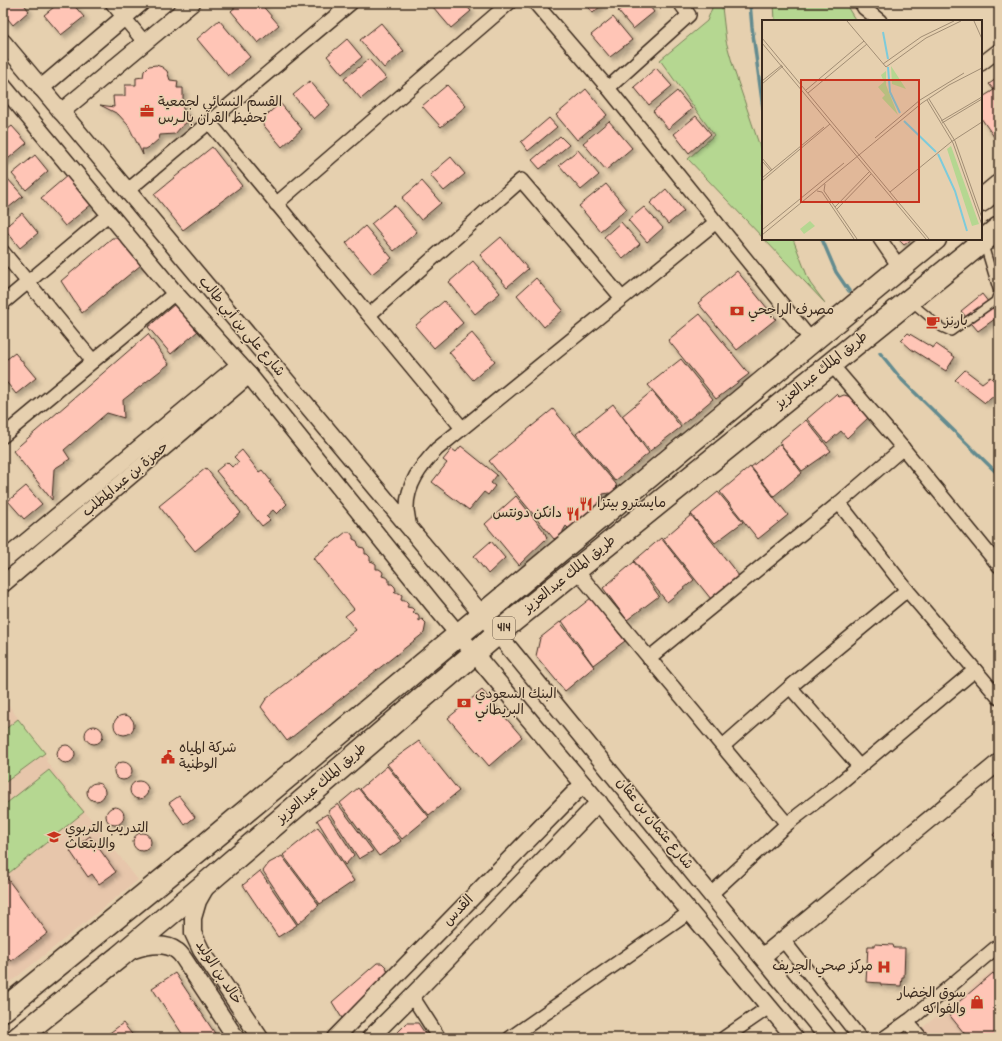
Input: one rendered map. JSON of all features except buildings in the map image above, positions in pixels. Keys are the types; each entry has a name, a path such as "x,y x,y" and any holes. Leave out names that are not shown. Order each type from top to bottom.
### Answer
{"highway":[{"path":"982,200 999,186"},
{"name":"طريق الملك عبدالعزيز","path":"18,1038 119,957 498,633 991,235"},
{"name":"طريق الملك عبدالعزيز","path":"3,1010 203,847 457,632 934,240"}],"street":[{"path":"112,3 145,43"},
{"path":"41,88 141,3"},
{"path":"61,112 192,3"},
{"path":"127,191 351,3"},
{"path":"276,204 509,3"},
{"path":"536,3 608,88 812,341"},
{"path":"608,88 689,15 680,3"},
{"path":"866,5 879,20"},
{"name":"شارع علي بن أبي طالب","path":"3,42 481,613"},
{"path":"982,63 999,50"},
{"name":"شارع علي بن أبي طالب","path":"3,86 175,293 244,370 457,632"},
{"path":"209,122 462,428"},
{"path":"369,315 521,180 622,298"},
{"path":"3,304 109,214"},
{"path":"410,529 407,509 409,494 414,478 425,461 462,428 716,222"},
{"path":"881,240 900,268"},
{"path":"3,252 93,361"},
{"path":"4,435 175,293"},
{"path":"831,364 903,448 999,566"},
{"name":"حمزة بن عبدالمطلب","path":"3,561 244,370"},
{"name":"حمزة بن عبدالمطلب","path":"3,584 244,370"},
{"path":"649,658 839,503 903,448"},
{"path":"839,503 907,590 999,698"},
{"path":"576,570 787,824"},
{"path":"723,746 790,687 907,590"},
{"name":"شارع عثمان بن عفان","path":"481,613 828,1038"},
{"name":"شارع عثمان بن عفان","path":"457,632 795,1038"},
{"path":"711,894 787,824 840,783 975,670"},
{"path":"790,687 859,766"},
{"path":"762,957 999,762"},
{"name":"القدس","path":"335,1038 583,784"},
{"name":"القدس","path":"370,1038 598,802"},
{"name":"خالد بن الوليد","path":"209,881 198,901 193,918 193,933 201,950 260,1038"},
{"path":"510,1038 690,912"},
{"path":"783,940 860,1038"},
{"path":"884,1038 907,1022 999,945"},
{"name":"خالد بن الوليد","path":"119,957 131,951 158,946 168,947 177,952 184,959 236,1038"},
{"path":"412,996 439,1038"},
{"path":"724,1038 769,1007"},
{"path":"907,1022 921,1038"}],"lane":[{"path":"909,301 942,328 951,332 995,301 998,292 991,235"}],"shaded area":[{"name":"التدريب التربوي والابتعاث","path":"3,698 48,759 46,761 138,880 3,988"},
{"name":"سوق الخضار والفواكه","path":"999,965 999,1038 910,1038"}],"green space":[{"path":"710,3 723,3 722,7 726,41 735,73 762,153 762,237 688,159 714,135 660,60 707,21 712,8"},
{"path":"774,3 845,3 855,20 775,20"},
{"path":"765,240 793,240 810,283 825,303"},
{"path":"18,719 45,753 3,784 3,731"},
{"path":"49,770 84,812 9,873 3,865 3,806"}],"waterway":[{"path":"750,3 762,101"},
{"path":"822,240 836,272 849,291"},
{"path":"880,353 902,380 999,475"}],"place":[{"name":"القسم النسائي لجمعية تحفيظ القرآن بالـرس","path":"147,111"},
{"name":"مصرف الراجحي","path":"737,311"},
{"name":"بارنز","path":"933,322"},
{"name":"مايسترو بيتزا","path":"586,504"},
{"name":"دانكن دونتس","path":"573,514"},
{"name":"البنك السعودي البريطاني","path":"464,703"},
{"name":"شركة المياه الوطنية","path":"168,757"},
{"name":"التدريب التربوي والابتعاث","path":"54,837"},
{"name":"مركز صحي الجريف","path":"884,967"},
{"name":"سوق الخضار والفواكه","path":"977,1002"}]}
